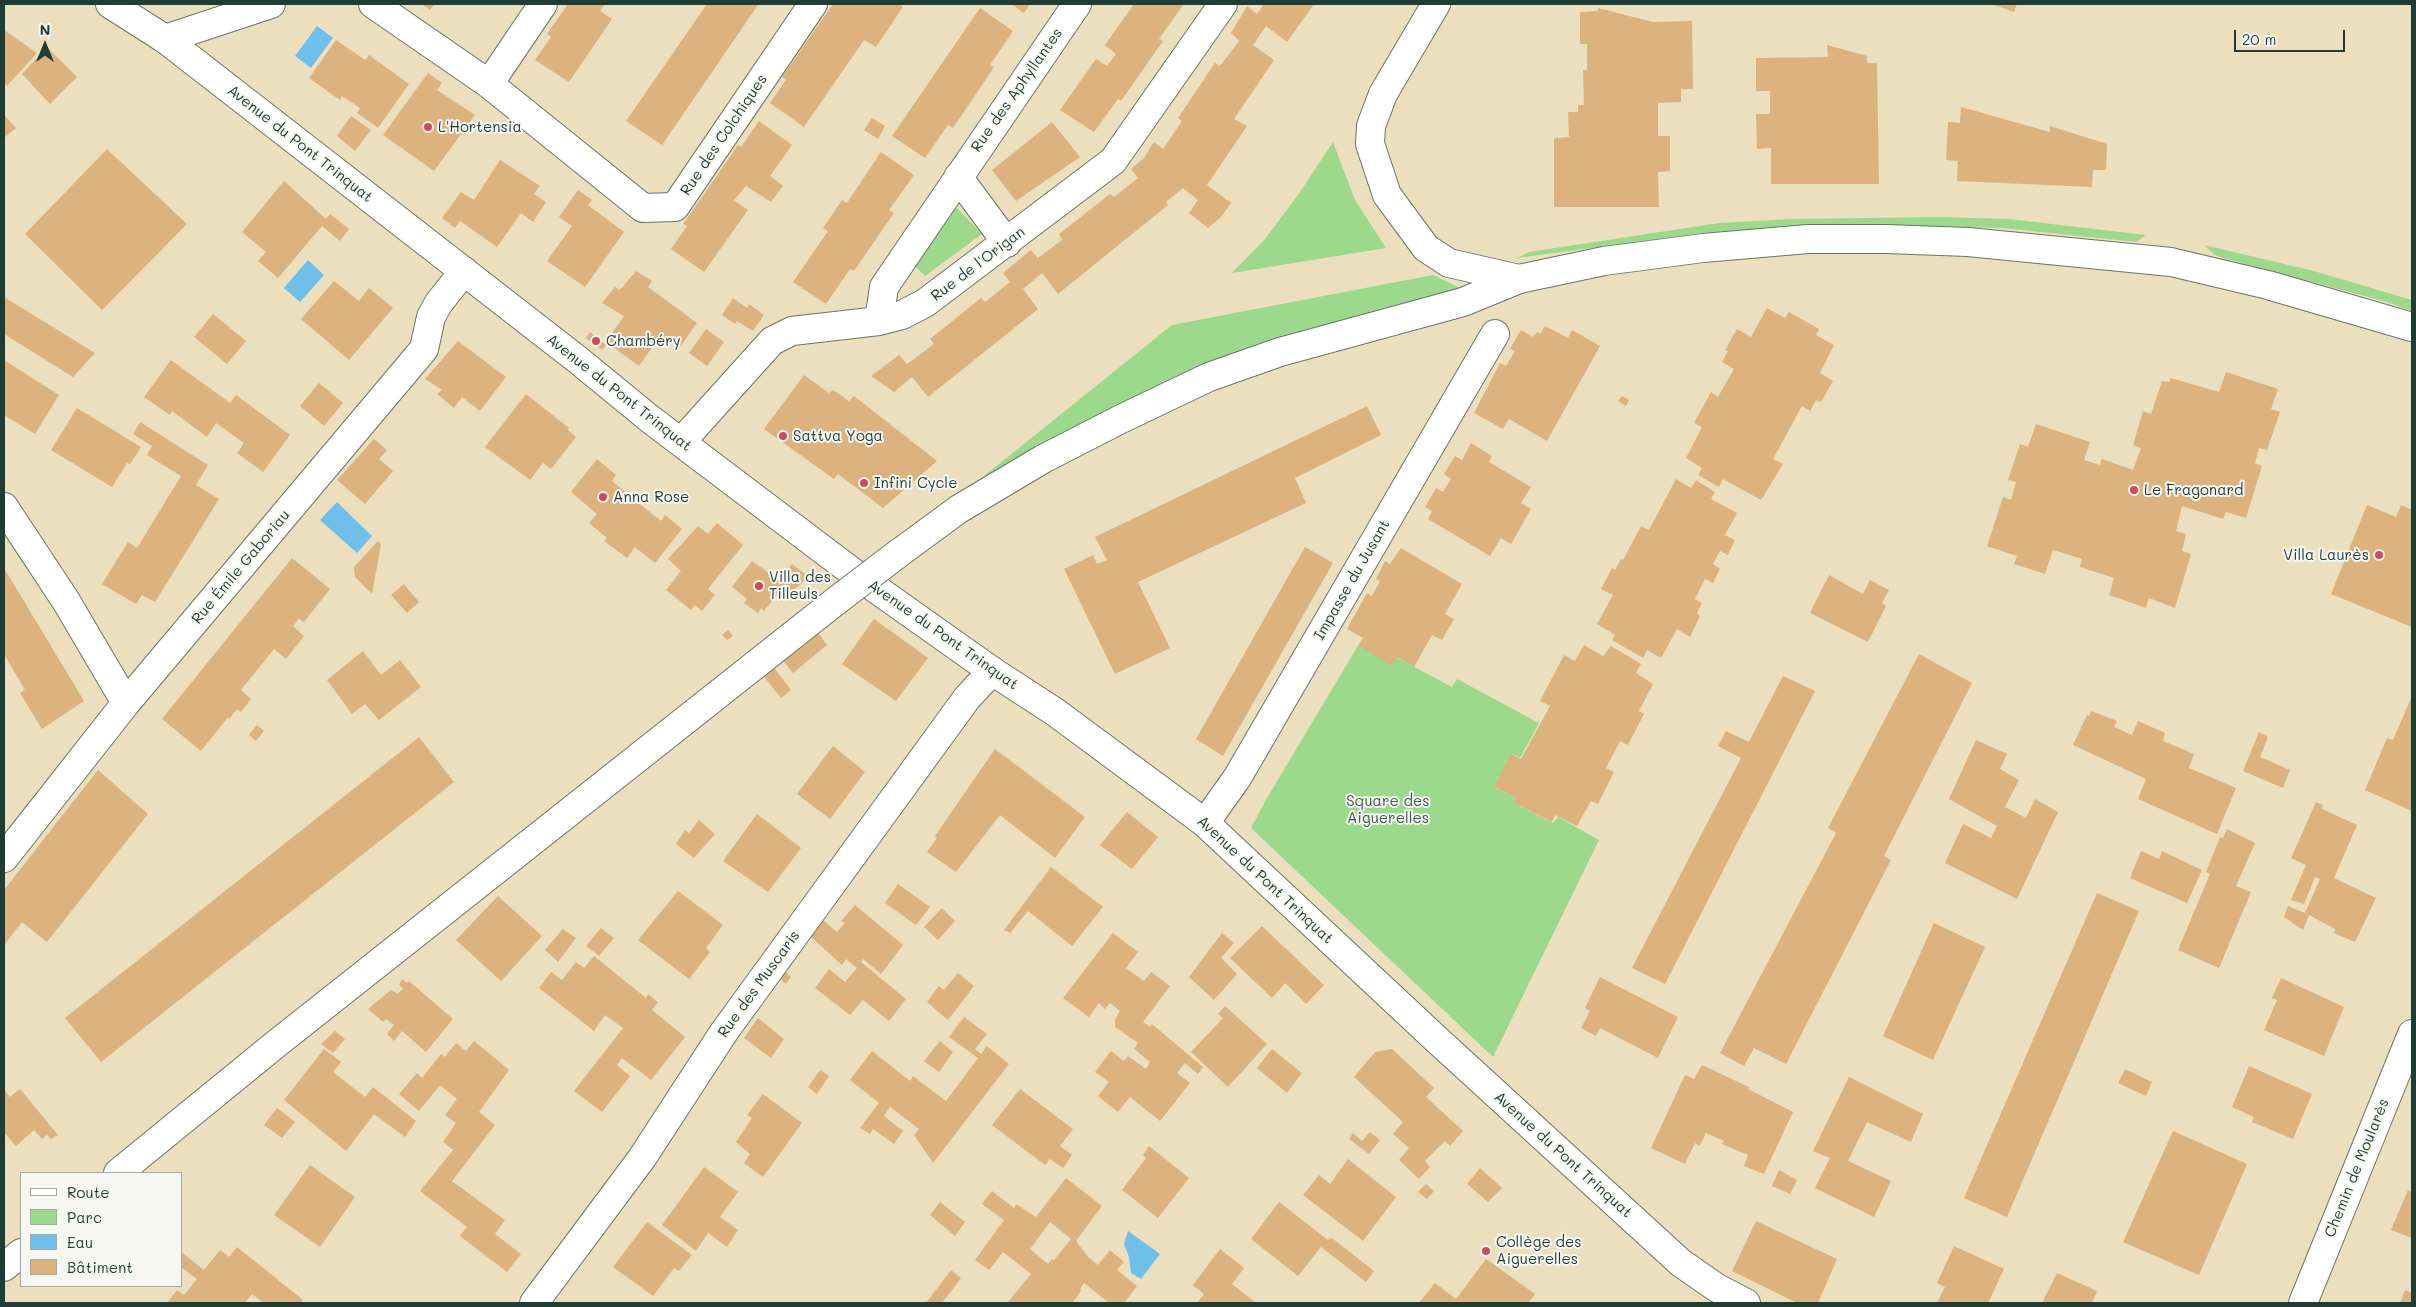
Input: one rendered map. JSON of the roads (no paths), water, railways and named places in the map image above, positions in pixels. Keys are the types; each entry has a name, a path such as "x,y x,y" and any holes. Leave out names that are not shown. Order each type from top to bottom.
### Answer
{"street":[{"name":"Avenue du Pont Trinquat","path":"110,4 165,39 681,442 871,585 1055,712 1205,823 1681,1264 1717,1288 1746,1303"},
{"path":"165,39 271,4"},
{"name":"Rue des Colchiques","path":"373,4 489,84 643,208 675,207 814,4"},
{"path":"489,84 543,4"},
{"name":"Rue des Aphyllantes","path":"879,321 884,287 1077,4"},
{"name":"Rue de l'Origan","path":"681,442 772,341 792,331 879,321 902,314 925,303 1113,162 1223,4"},
{"path":"1436,4 1383,94 1371,126 1370,144 1379,175 1387,195 1426,248 1449,263 1520,279"},
{"path":"958,177 1006,243"},
{"path":"119,1172 276,1044 836,601 958,509 1043,460 1121,419 1209,377 1280,352 1463,302 1520,279 1604,261 1722,246 1808,239 1968,242 2172,262 2268,285 2412,327"},
{"name":"Rue Émile Gaboriau","path":"4,858 126,703 424,349 431,317 438,304 464,271"},
{"name":"Impasse du Jusant","path":"1205,823 1237,778 1495,334"},
{"path":"4,507 66,601 126,703"},
{"name":"Rue des Muscaris","path":"534,1303 642,1158 724,1032 968,698 992,670"},
{"name":"Chemin de Moularès","path":"2303,1303 2412,1034"},
{"path":"4,1267 20,1254"}],"water":[{"path":"317,26 333,38 311,68 295,56"},
{"path":"308,260 324,275 300,302 284,288"},
{"path":"337,502 372,536 357,553 320,520"},
{"path":"1128,1231 1160,1254 1141,1279 1131,1273 1129,1257 1124,1244"}],"place":[{"name":"L'Hortensia","path":"428,127"},
{"name":"Chambéry","path":"596,341"},
{"name":"Sattva Yoga","path":"783,436"},
{"name":"Infini Cycle","path":"864,483"},
{"name":"Le Fragonard","path":"2134,490"},
{"name":"Anna Rose","path":"603,497"},
{"name":"Villa Laurès","path":"2379,555"},
{"name":"Villa des Tilleuls","path":"759,586"},
{"name":"Collège des Aiguerelles","path":"1486,1251"}],"park label":[{"name":"Square des Aiguerelles","path":"1388,810"}]}
